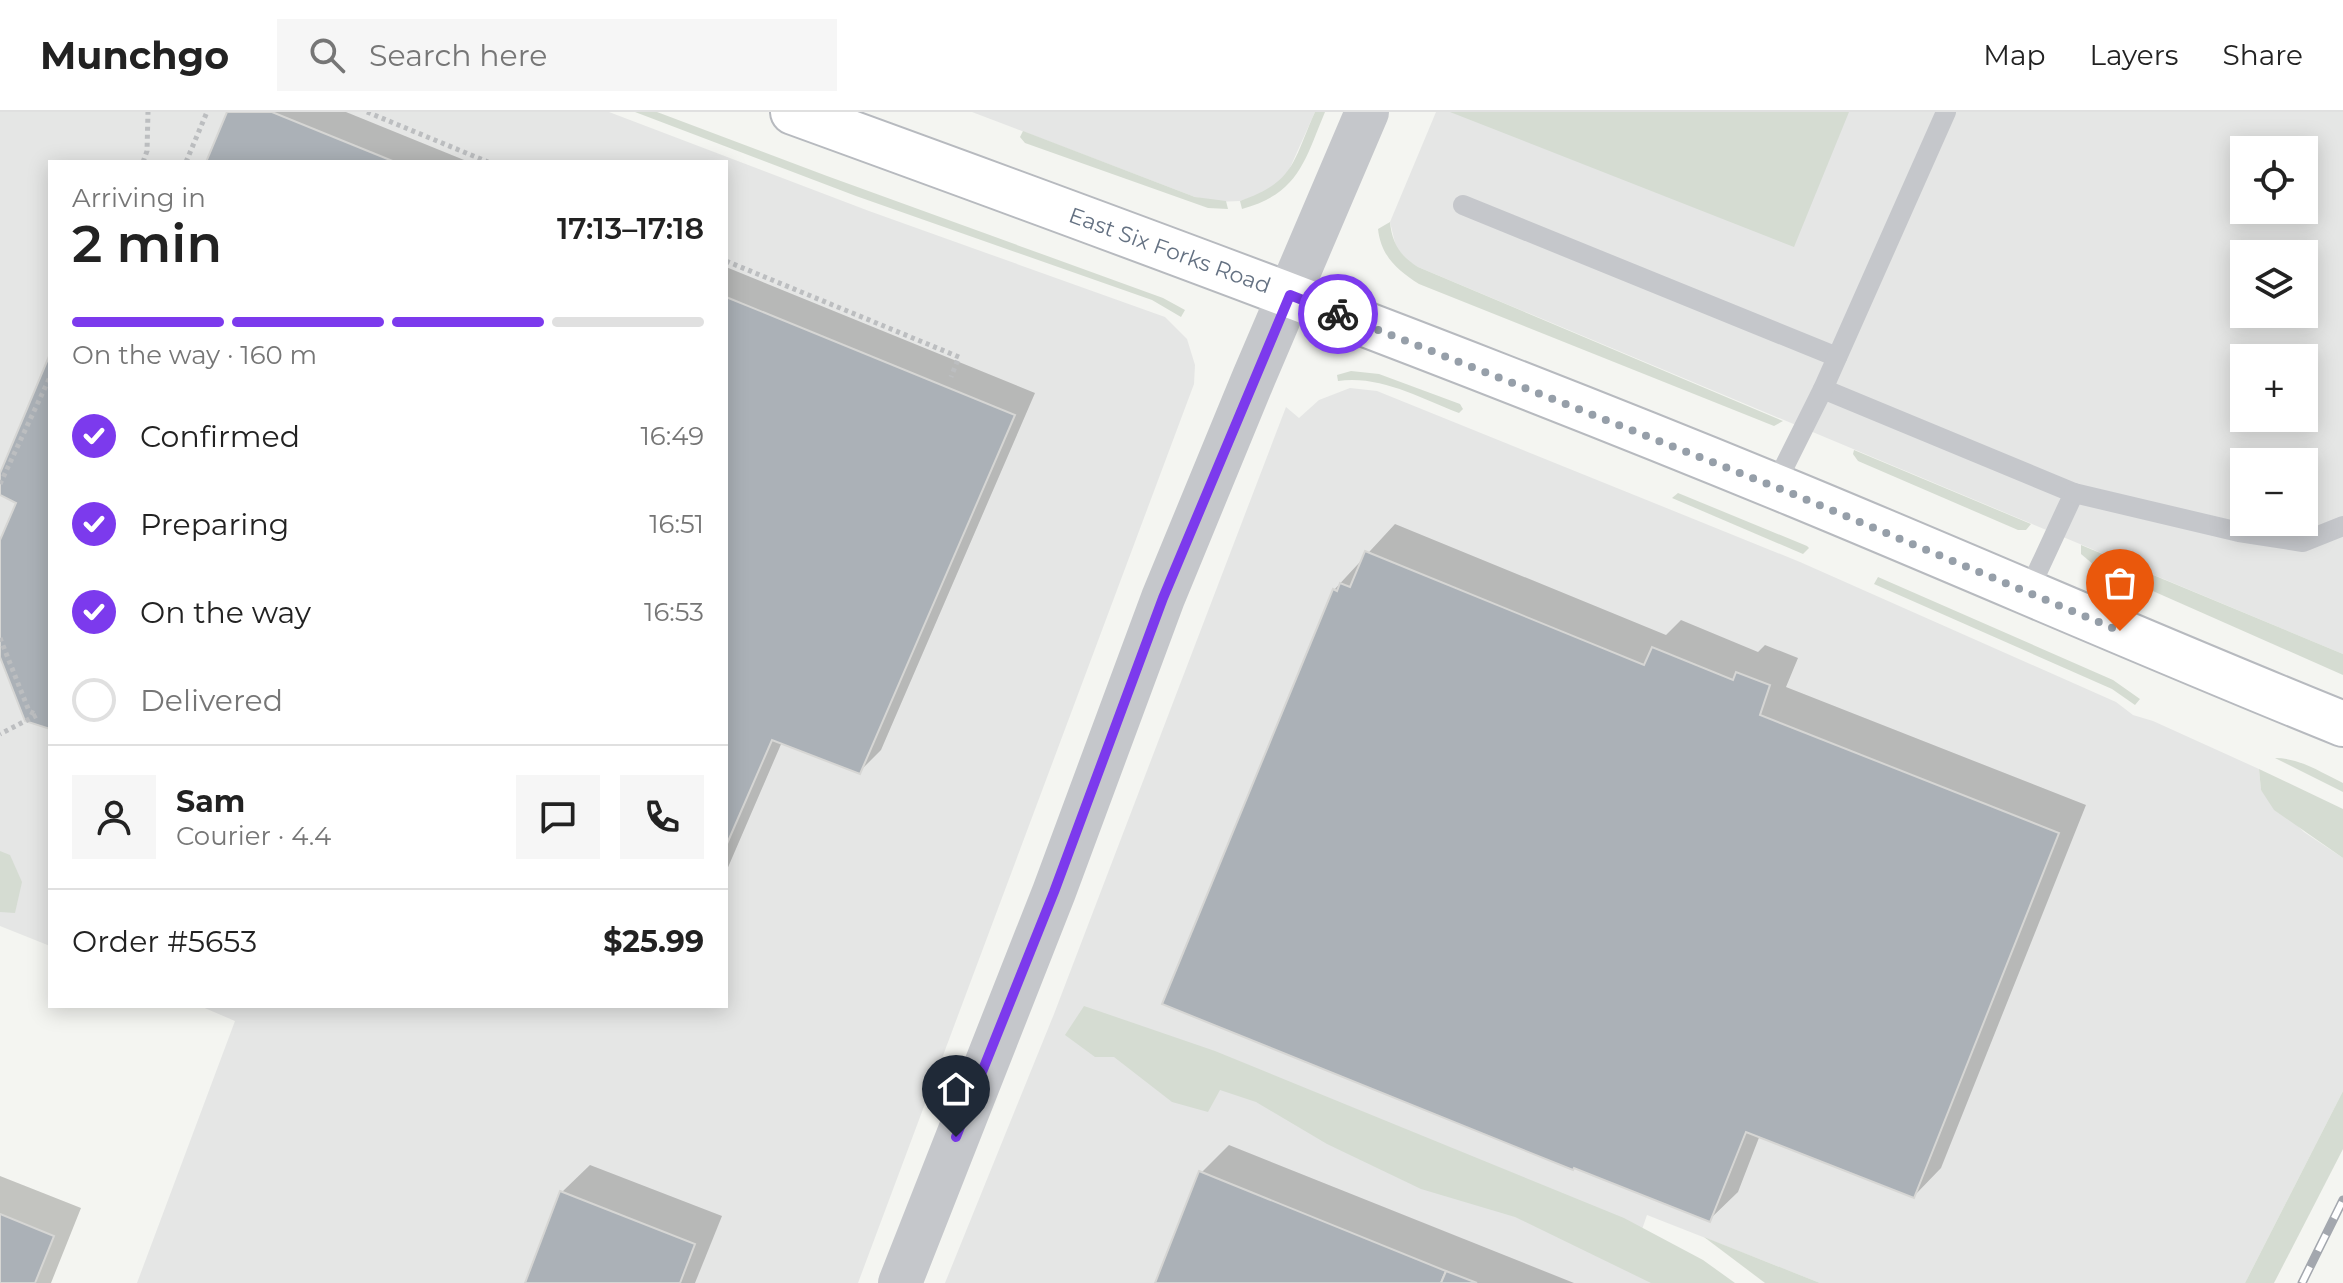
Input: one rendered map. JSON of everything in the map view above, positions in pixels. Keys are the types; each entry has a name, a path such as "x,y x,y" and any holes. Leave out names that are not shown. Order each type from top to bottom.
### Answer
{"main road":[{"name":"East Six Forks Road","path":"793,112 1290,295 1774,487 2343,724"}],"street":[{"path":"900,1283 1054,892 1163,598 1367,112"}],"lane":[{"path":"1774,487 1823,389 1946,112"},
{"path":"1463,205 1837,357"},
{"path":"1823,389 2074,493 2239,532 2303,542 2343,526"},
{"path":"2028,592 2074,493"}],"path":[{"path":"144,160 147,151 148,112"},
{"path":"187,160 207,112"},
{"path":"367,112 483,160"},
{"path":"728,262 959,357 951,377"},
{"path":"0,484 48,381"},
{"path":"0,638 29,711 37,715 0,734"}],"shaded area":[{"path":"0,112 609,112 869,211 1165,317 1187,339 1195,365 1194,384 858,1283 137,1283 235,1021 205,1008 728,1008 728,160 48,160 48,945 0,926"},
{"path":"635,112 657,112 1163,298 1185,310 1181,317 1152,300 856,196"},
{"path":"972,112 1315,112 1289,170 1280,182 1261,194 1240,201 1216,202 1195,197"},
{"path":"1315,112 1325,112 1297,173 1276,194 1242,209 1240,201 1272,186 1290,168"},
{"path":"1436,112 2343,112 2343,654 1418,267 1396,247 1390,222"},
{"path":"1450,112 1849,112 1794,247"},
{"path":"1023,131 1195,197 1226,201 1228,209 1208,208 1025,143 1020,137"},
{"path":"1390,222 1398,248 1418,267 1783,421 1774,426 1419,284 1397,268 1386,255 1378,229"},
{"path":"1351,371 1379,374 1460,404 1463,409 1459,413 1369,381 1338,381 1337,375"},
{"path":"1350,388 1377,391 1800,562 2116,702 2133,715 2259,769 2261,790 2304,832 2343,858 2343,1091 2245,1283 1820,1283 1647,1215 1639,1238 1694,1283 945,1283 1054,1014 1286,407 1299,418 1319,400"},
{"path":"1854,450 2031,524 2026,530 2018,530 1858,461"},
{"path":"1678,493 1809,548 1803,554 1672,498"},
{"path":"2081,545 2343,654 2343,675 2094,565 2081,554"},
{"path":"1878,577 2113,680 2140,699 2135,705 2112,689 1874,584"},
{"path":"2275,758 2302,763 2343,783 2343,792"},
{"path":"2259,769 2343,809 2343,858 2274,810 2261,790"},
{"path":"0,851 10,855 22,882 15,913 0,912"},
{"path":"1084,1006 1215,1051 1624,1218 1703,1260 1735,1283 1651,1283 1515,1217 1421,1189 1327,1144 1256,1102 1220,1090 1208,1112 1172,1102 1114,1057 1095,1057 1065,1035"},
{"path":"2343,1091 2343,1149 2274,1283 2245,1283"},
{"path":"1704,1237 1820,1283 1765,1283"}],"building":[{"path":"227,112 272,112 390,160 207,160"},
{"path":"728,298 1015,415 860,774 772,740 728,841"},
{"path":"48,359 48,728 25,721 0,657 0,540 16,503 0,495 0,473"},
{"path":"1365,551 1644,665 1652,647 1733,680 1736,672 1770,685 1760,715 2059,833 1914,1198 1746,1132 1710,1222 1162,1004 1333,589 1337,591 1340,583 1350,587"},
{"path":"1199,1171 1446,1271 1441,1283 1155,1283"},
{"path":"560,1191 695,1244 680,1283 525,1283"},
{"path":"0,1214 54,1236 35,1283 0,1283"},
{"path":"1446,1271 1477,1283 1441,1283"}],"railway":[{"path":"2302,1283 2343,1200"}],"way so far":[{"path":"1338,314 1793,494 2120,631"}],"route":[{"path":"956,1137 1054,892 1163,598 1290,295 1338,314"}]}
